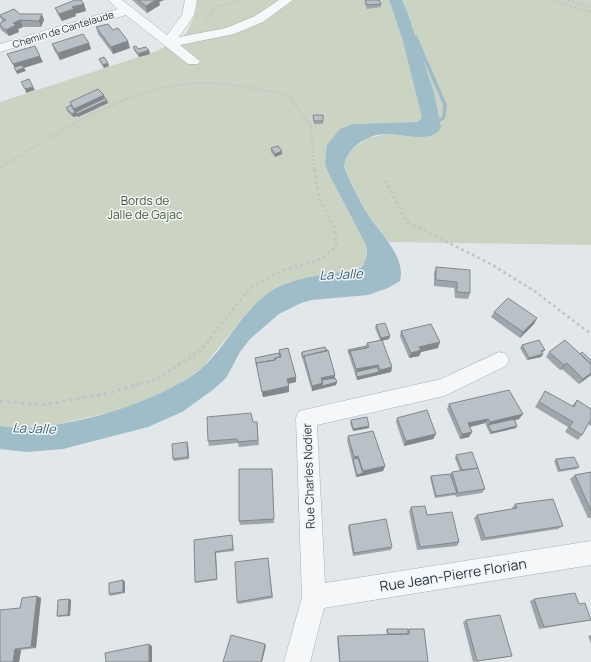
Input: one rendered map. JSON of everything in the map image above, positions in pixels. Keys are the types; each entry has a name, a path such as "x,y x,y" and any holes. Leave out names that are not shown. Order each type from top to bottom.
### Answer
{"street":[{"name":"Chemin de Cantelaude","path":"114,0 126,11 193,61"},
{"path":"168,43 188,15 191,0"},
{"path":"168,43 229,31 259,19 287,0"},
{"name":"Chemin de Cantelaude","path":"0,48 126,11"},
{"name":"Rue Charles Nodier","path":"297,662 314,597 306,418 444,387 499,360"},
{"name":"Rue Jean-Pierre Florian","path":"314,597 591,553"}],"path":[{"path":"202,36 208,16 213,8 238,0"},
{"path":"551,0 591,12"},
{"path":"568,0 591,7"},
{"path":"0,167 78,122 134,98 170,86 203,83 288,95 311,126 314,172 319,199 335,229 336,247 319,260 283,270 250,288 201,350 157,379 109,393 42,405 0,401"},
{"path":"385,180 407,222 489,263 533,290 591,334"}],"green space":[{"name":"Bords de Jalle de Gajac","path":"197,0 389,0 402,38 422,118 417,122 353,124 325,164 366,245 367,260 357,270 251,308 203,367 176,386 145,401 111,412 50,426 10,428 0,426 0,102 157,51 186,34 196,11"},
{"path":"402,0 591,0 591,245 389,242 365,211 344,167 348,152 368,138 387,134 425,137 434,135 441,127 434,92"}],"water":[{"path":"389,0 402,0 407,11 434,92 441,127 432,136 416,137 386,134 371,137 352,149 348,154 344,167 365,210 395,253 401,272 400,281 388,288 368,295 312,300 301,303 279,314 250,339 240,352 226,378 214,389 182,412 148,427 63,449 27,452 0,449 0,426 22,428 48,426 76,421 135,404 162,392 185,380 203,367 257,302 276,288 310,277 357,270 363,265 367,256 366,245 325,164 327,145 340,129 353,124 417,122 422,118 402,38"}],"building":[{"path":"75,0 81,0 84,4 72,7 74,9 59,14 55,8"},
{"path":"138,0 156,0 146,6"},
{"path":"365,0 379,0 381,4 367,5"},
{"path":"14,9 20,14 42,14 39,21 20,20 13,23 16,25 6,30 0,25 0,23 6,20 0,15"},
{"path":"108,24 113,30 118,28 128,41 111,47 96,27"},
{"path":"83,34 89,43 58,53 52,44"},
{"path":"35,46 40,56 13,64 7,54"},
{"path":"136,46 138,49 146,47 149,50 138,54 133,47"},
{"path":"104,57 108,63 103,65 99,59"},
{"path":"22,65 24,68 16,71 14,67"},
{"path":"29,79 33,87 25,89 21,82"},
{"path":"98,89 104,95 74,109 70,102"},
{"path":"105,98 107,100 77,114 76,112"},
{"path":"71,105 75,112 72,114 66,108"},
{"path":"313,115 323,115 323,121 314,121"},
{"path":"278,146 282,151 275,154 271,148"},
{"path":"436,267 470,270 470,293 457,292 457,282 436,280"},
{"path":"508,298 537,318 523,332 494,312"},
{"path":"385,323 390,336 381,338 376,325"},
{"path":"431,324 440,342 419,347 421,350 411,353 401,331"},
{"path":"382,340 392,367 380,370 378,365 356,369 350,351 369,347 367,343"},
{"path":"539,340 545,350 541,351 543,354 529,358 522,345"},
{"path":"565,340 591,364 591,373 583,379 567,363 564,365 549,352"},
{"path":"366,346 367,348 350,351 350,354 348,350"},
{"path":"325,347 327,351 304,356 303,358 302,352"},
{"path":"288,348 296,377 287,379 289,386 262,392 256,363 275,360 275,358 281,357 279,350"},
{"path":"328,350 335,375 321,378 323,383 312,386 304,356"},
{"path":"582,352 591,360 591,364 580,354"},
{"path":"279,353 280,357 275,358 275,360 256,363 255,358"},
{"path":"377,367 379,372 357,377 356,372"},
{"path":"335,378 337,382 322,386 322,380"},
{"path":"509,390 523,414 490,422 488,419 468,423 472,432 462,434 449,404"},
{"path":"545,391 574,407 577,400 591,409 591,419 582,435 569,427 573,422 539,402"},
{"path":"427,410 436,434 406,441 397,418"},
{"path":"251,413 253,422 257,422 258,440 238,442 237,439 208,441 207,417"},
{"path":"367,417 369,426 353,429 351,420"},
{"path":"514,419 517,426 492,432 488,425"},
{"path":"373,431 385,466 363,471 358,456 354,457 348,436"},
{"path":"187,442 188,457 173,459 172,444"},
{"path":"472,452 478,468 462,470 456,455"},
{"path":"574,457 579,467 560,470 556,459"},
{"path":"358,458 363,473 357,475 353,459"},
{"path":"478,468 485,489 458,493 452,472"},
{"path":"239,469 272,469 274,519 239,521"},
{"path":"591,472 591,511 575,475"},
{"path":"450,474 457,493 436,496 431,476"},
{"path":"553,499 563,526 485,538 477,515 517,508 515,504"},
{"path":"425,506 427,515 452,512 459,542 420,547 411,507"},
{"path":"386,519 392,547 354,553 349,525"},
{"path":"232,535 233,549 215,552 217,579 195,582 194,540"},
{"path":"268,558 272,596 237,602 235,562"},
{"path":"123,580 123,592 109,594 109,583"},
{"path":"575,593 579,604 585,603 591,620 544,627 534,599"},
{"path":"37,596 31,647 15,649 13,662 0,662 0,610 20,608 22,598"},
{"path":"69,599 68,615 57,616 58,600"},
{"path":"500,615 512,656 477,661 466,620"},
{"path":"387,629 408,629 408,634 388,634"},
{"path":"409,629 424,629 428,662 340,662 338,636 409,634"},
{"path":"231,635 265,644 261,662 223,662"},
{"path":"149,644 149,662 106,662 105,653"}],"waterway":[{"name":"La Jalle","path":"415,36 445,105 444,118 432,125"}]}
